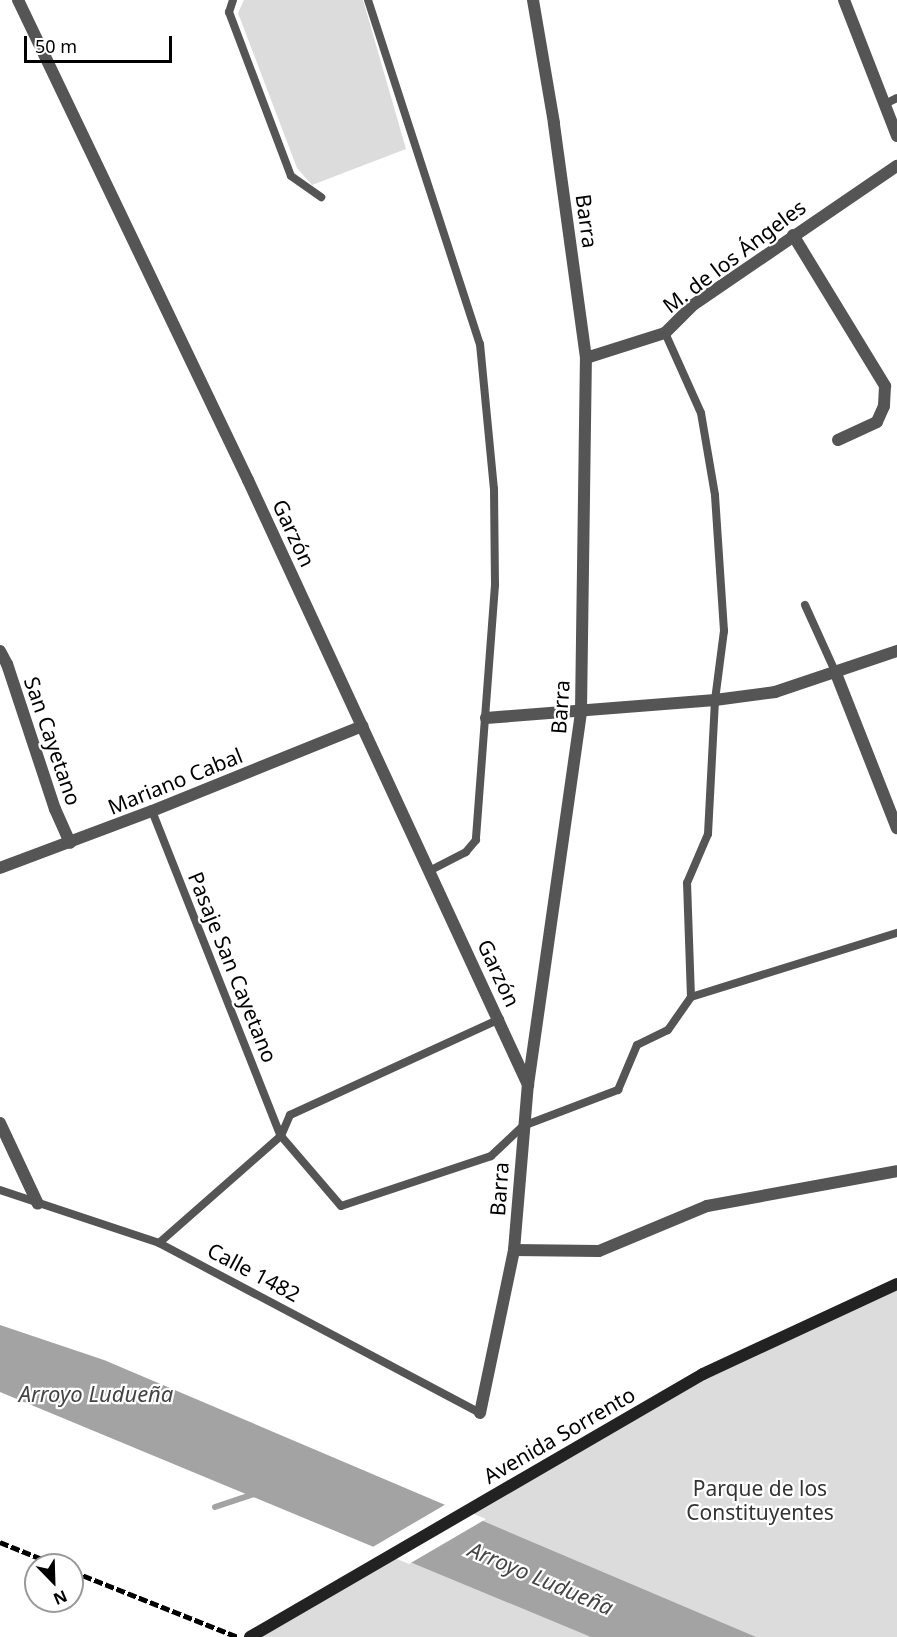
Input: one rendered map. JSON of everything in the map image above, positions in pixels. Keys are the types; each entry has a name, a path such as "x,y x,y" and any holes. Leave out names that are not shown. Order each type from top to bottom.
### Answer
{"main road":[{"name":"Avenida Sorrento","path":"249,1637 703,1374 897,1284"}],"street":[{"name":"Garzón","path":"18,0 500,1019 528,1085"},
{"name":"Barra","path":"480,1413 513,1250 528,1085 581,711 586,358 554,123 533,0"},
{"path":"844,0 897,136"},
{"name":"M. de los Ángeles","path":"586,358 665,333 693,305 897,166"},
{"path":"793,235 885,386 884,406 877,422 838,440"},
{"name":"San Cayetano","path":"0,651 7,664 55,809 70,843"},
{"path":"486,718 715,700 775,692 897,651"},
{"path":"835,671 897,828"},
{"name":"Mariano Cabal","path":"0,868 152,811 362,726"},
{"path":"0,1123 38,1204"},
{"path":"513,1250 599,1251 707,1206 897,1171"}],"lane":[{"path":"233,0 229,12 291,176 321,197"},
{"path":"368,0 480,344 494,489 495,585 476,840 466,852 429,871"},
{"path":"885,104 897,98"},
{"path":"523,1126 618,1090 637,1045 669,1030 691,997 687,883 708,834 715,700 724,631 716,495 701,413 665,333"},
{"path":"805,605 835,671"},
{"name":"Pasaje San Cayetano","path":"152,811 281,1136 341,1206 491,1156 523,1126"},
{"path":"691,997 897,933"},
{"path":"159,1243 281,1136 290,1115 500,1019"},
{"name":"Calle 1482","path":"0,1190 159,1243 480,1413"}],"green space":[{"path":"244,0 363,0 406,149 312,185 297,168 238,13"},
{"name":"Parque de los Constituyentes","path":"897,1284 897,1637 250,1637 703,1374"}],"water":[{"name":"Arroyo Ludueña","path":"0,1325 104,1360 756,1637 591,1637 0,1392"}],"pier":[{"path":"448,1503 486,1519 409,1564 371,1548"}],"waterway":[{"path":"215,1507 257,1493"}],"railway":[{"path":"0,1542 27,1553"},
{"path":"84,1576 238,1637"}]}
